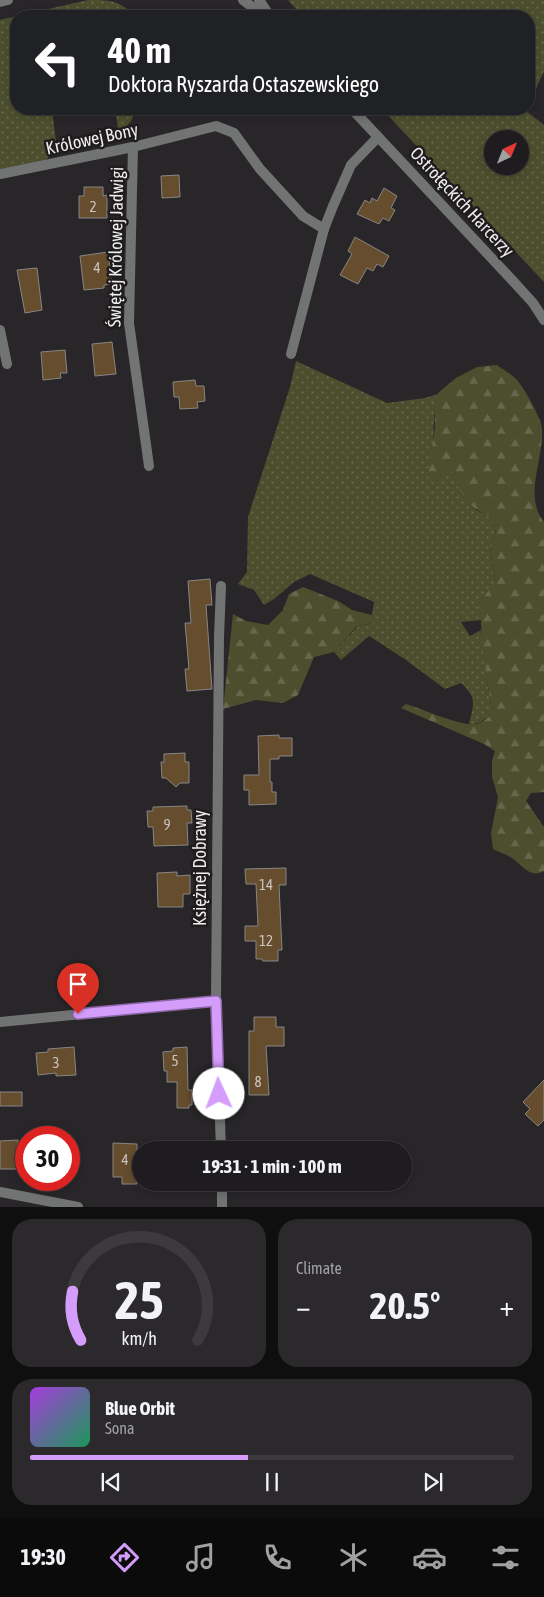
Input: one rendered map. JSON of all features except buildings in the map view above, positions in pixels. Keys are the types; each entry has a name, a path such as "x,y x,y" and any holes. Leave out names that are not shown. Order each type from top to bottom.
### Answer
{"street":[{"path":"0,2 8,0"},
{"path":"243,0 256,10"},
{"name":"Ostrołęckich Harcerzy","path":"358,115 513,281 533,303 544,320"},
{"name":"Królowej Bony","path":"0,174 133,147 216,126 234,133 260,169 303,216 324,229"},
{"path":"291,354 324,229 351,166 378,137"},
{"name":"Świętej Królowej Jadwigi","path":"133,147 129,322 149,466"},
{"path":"0,330 7,364"},
{"name":"Księżnej Dobrawy","path":"221,586 218,637 216,1001 221,1141"},
{"path":"0,1022 216,1001"},
{"path":"222,1191 222,1207"},
{"path":"0,1192 78,1207"}],"green space":[{"path":"88,0 114,2 128,10 44,10"},
{"path":"288,0 544,0 544,71 535,91 535,10 297,10"},
{"path":"10,18 10,115 53,115 57,150 45,160 0,169 0,20"},
{"path":"116,115 134,115 131,121 119,135"},
{"path":"388,115 531,115 544,125 544,282"},
{"path":"296,361 387,403 425,398 438,394 434,411 433,448 451,470 463,496 476,510 490,517 496,531 490,546 495,583 483,599 481,620 461,622 470,636 481,630 487,682 493,712 485,719 469,724 473,701 470,693 461,683 445,689 369,636 341,660 334,652 358,626 373,623 374,602 310,574 294,582 264,605 254,590 238,584 247,572 248,517 290,387"},
{"path":"497,365 519,383 536,411 542,429 535,501 538,512 544,522 544,792 531,793 526,801 544,827 544,871 539,873 530,872 512,858 493,849 491,833 498,797 492,777 492,761 495,751 484,744 401,708 406,704 452,720 470,724 482,722 493,712 486,672 481,608 483,599 495,582 490,546 496,531 490,517 475,508 465,498 451,470 439,486 428,479 435,427 434,399 439,392 456,378 477,367"},
{"path":"303,587 338,601 352,610 372,615 373,623 357,626 334,652 314,657 298,695 283,703 256,700 223,709 233,614 246,621 268,625 283,610 289,594"}],"route":[{"path":"78,1014 216,1001 219,1094"}]}
